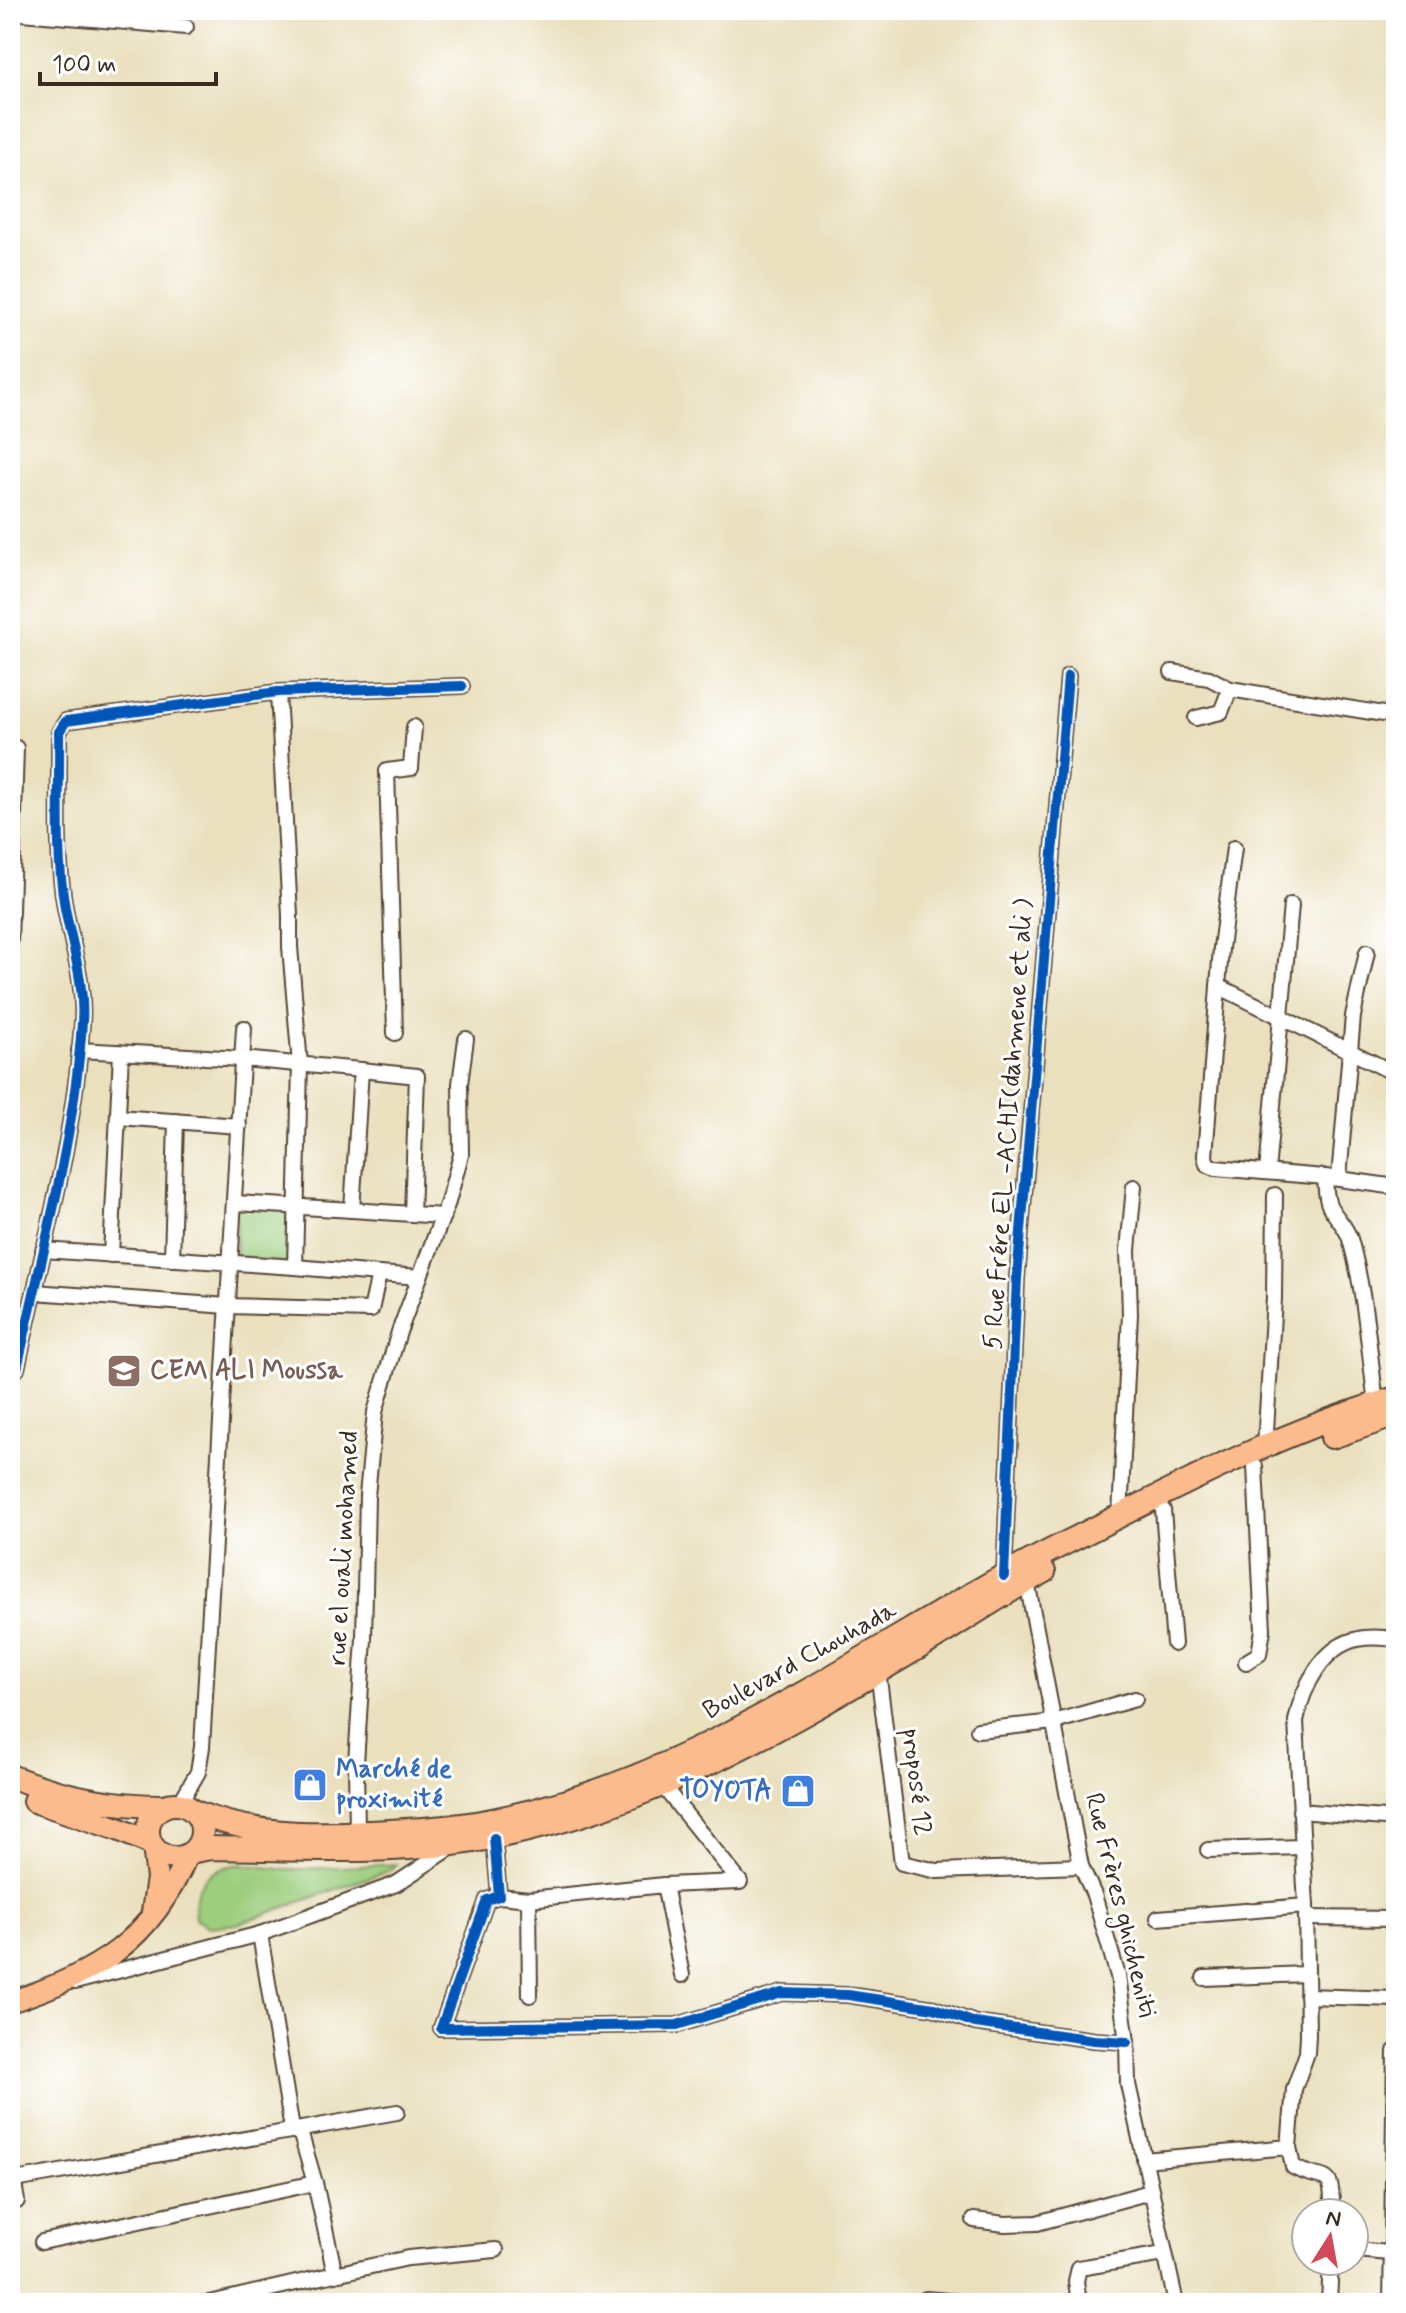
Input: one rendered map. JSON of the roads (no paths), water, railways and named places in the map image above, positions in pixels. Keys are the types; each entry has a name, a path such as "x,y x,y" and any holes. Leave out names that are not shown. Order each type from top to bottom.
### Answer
{"highway":[{"name":"Boulevard Chouhada","path":"10,1776 48,1791 92,1801 128,1806 179,1807 240,1827 272,1832 410,1830 492,1820 563,1801 652,1770 721,1739 1004,1576 1026,1573 1120,1516 1386,1401"},
{"path":"10,1792 118,1829 152,1845 170,1858 211,1848 412,1848 494,1838 566,1821 662,1785 782,1725 878,1671 1026,1573 1163,1510 1260,1456 1396,1415"},
{"path":"152,1845 148,1835 151,1818 179,1807 203,1827 203,1836 191,1853"}],"main road":[{"path":"151,1919 157,1891 152,1845"},
{"path":"10,2002 59,1986 101,1964 151,1919 174,1887 191,1853"}],"street":[{"path":"10,12 186,27"},
{"path":"1172,672 1209,678 1230,689 1396,716"},
{"name":"5 Rue Frére EL -ACHI(dahmene et ali )","path":"1004,1576 1017,1278 1068,676"},
{"path":"10,1368 17,1369 65,1145 83,1019 60,858 59,732 66,721 278,692 462,686"},
{"path":"1196,718 1221,712 1230,689"},
{"path":"278,692 290,947 300,1065 295,1267"},
{"path":"395,1033 387,771 411,768 414,727"},
{"path":"10,747 16,748 10,943"},
{"path":"1234,848 1218,986 1205,1156 1207,1164 1215,1168 1396,1187"},
{"path":"1267,1172 1291,905"},
{"path":"1367,952 1353,1016 1351,1051 1332,1178 1326,1196 1330,1208 1349,1235 1386,1401"},
{"path":"1218,986 1396,1074"},
{"path":"179,1807 198,1772 202,1747 244,1028"},
{"name":"rue el ouali mohamed","path":"357,1833 356,1763 364,1639 367,1496 375,1412 399,1332 443,1216 461,1155 460,1084 466,1039"},
{"path":"79,1050 242,1059 417,1076 412,1214"},
{"path":"111,1255 121,1053"},
{"path":"352,1210 361,1070"},
{"path":"118,1117 239,1126"},
{"path":"172,1259 176,1121"},
{"path":"1120,1516 1130,1314 1128,1250 1134,1187"},
{"path":"1246,1662 1259,1654 1263,1630 1260,1456 1274,1298 1275,1195"},
{"path":"235,1203 443,1216"},
{"path":"43,1250 420,1277"},
{"path":"34,1292 228,1306 371,1310 379,1274"},
{"path":"1163,1510 1174,1644"},
{"name":"Rue Frères ghicheniti","path":"1026,1573 1081,1866 1094,1895 1118,1976 1127,2042 1128,2084 1176,2303"},
{"path":"1331,2197 1328,2178 1293,2167 1289,2147 1294,2089 1307,2053 1306,1912 1296,1721 1308,1682 1327,1658 1354,1639 1396,1639"},
{"name":"proposé 12","path":"878,1671 902,1863 937,1871 1081,1866"},
{"path":"978,1730 1054,1722 1135,1699"},
{"path":"662,1785 740,1882 664,1885 529,1899 499,1896 487,1900 441,2028 677,2025 782,1993 848,1995 934,2008 975,2023 1127,2042"},
{"path":"1300,1811 1396,1819"},
{"path":"494,1838 499,1896"},
{"path":"59,1986 260,1934 396,1884 458,1842"},
{"path":"1208,1850 1301,1847"},
{"path":"664,1885 682,1975"},
{"path":"529,1899 530,1995"},
{"path":"1158,1918 1306,1912 1396,1919"},
{"path":"260,1934 292,2129 301,2135 335,2274"},
{"path":"1204,1978 1307,1974"},
{"path":"1307,1996 1396,1999"},
{"path":"1391,2303 1395,2051"},
{"path":"15,2180 397,2112"},
{"path":"1144,2160 1289,2147"},
{"path":"10,2161 17,2201"},
{"path":"42,2242 315,2183"},
{"path":"974,2220 1005,2224 1037,2223 1150,2192"},
{"path":"210,2303 408,2258 496,2250"},
{"path":"1370,2251 1390,2253"},
{"path":"1079,2303 1076,2281 1079,2268 1164,2254"},
{"path":"1329,2303 1330,2277"},
{"path":"926,2299 970,2303"}],"place":[{"name":"CEM ALI Moussa","path":"124,1371"},
{"name":"Marché de proximité","path":"310,1785"},
{"name":"TOYOTA","path":"798,1791"}]}
